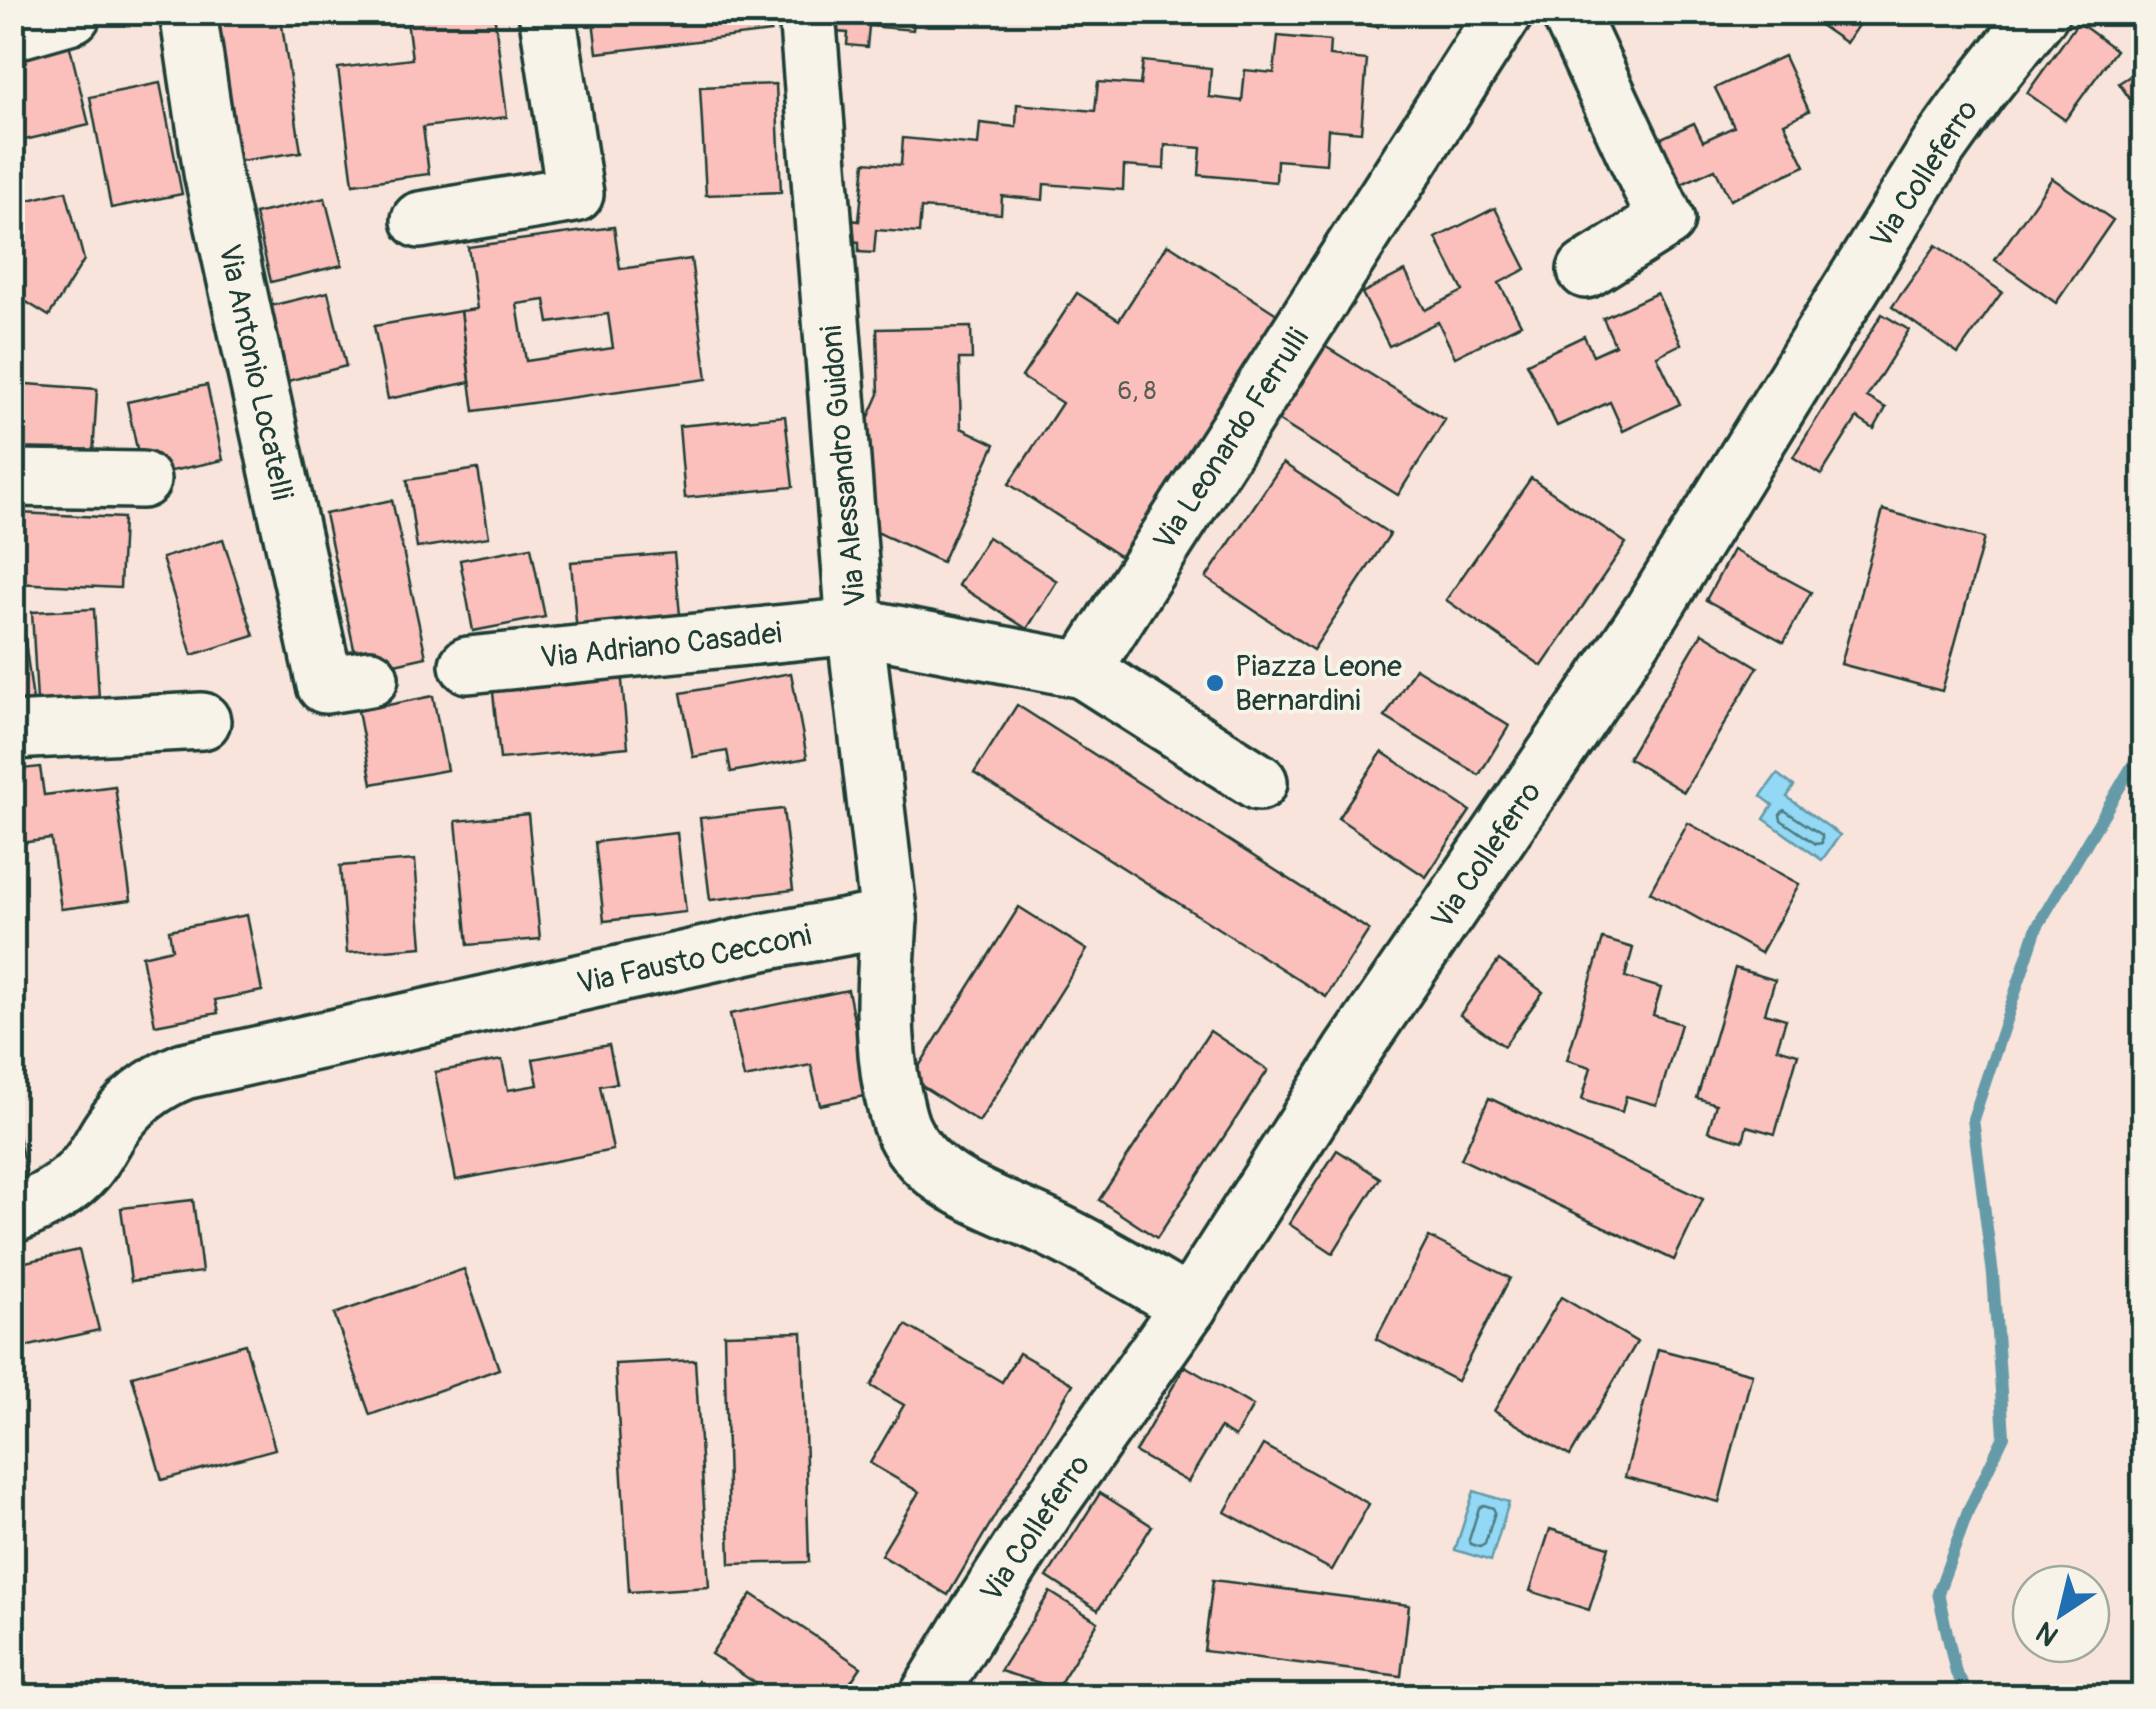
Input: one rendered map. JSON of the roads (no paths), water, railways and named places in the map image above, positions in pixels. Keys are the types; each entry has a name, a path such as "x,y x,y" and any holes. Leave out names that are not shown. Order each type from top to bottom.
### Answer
{"street":[{"name":"Via Antonio Locatelli","path":"188,12 212,172 325,685 370,678"},
{"path":"420,220 575,194 548,12"},
{"name":"Via Alessandro Guidoni","path":"807,12 856,626 889,920"},
{"name":"Via Leonardo Ferrulli","path":"1083,670 1505,12"},
{"path":"1569,12 1666,220 1586,270"},
{"name":"Via Colleferro","path":"928,1696 1046,1510 1189,1306 1351,1052 1652,612 1940,146 2041,12"},
{"path":"12,32 72,15"},
{"path":"12,478 142,480"},
{"path":"856,626 1083,670 1260,782"},
{"name":"Via Adriano Casadei","path":"468,665 856,626"},
{"path":"12,731 202,721"},
{"path":"889,920 884,1003 888,1068 898,1118 912,1146 934,1168 981,1198 1055,1230 1189,1306"},
{"name":"Via Fausto Cecconi","path":"12,1215 45,1201 75,1179 132,1104 160,1081 184,1071 763,942 889,920"}],"water":[{"path":"1777,774 1794,786 1787,797 1840,835 1822,860 1764,819 1773,805 1761,796"},
{"path":"1474,1491 1509,1502 1491,1561 1455,1550"}],"waterway":[{"path":"1971,1696 1956,1673 1938,1593 1969,1509 2004,1436 1993,1275 1973,1119 2037,927 2144,746"}],"place":[{"name":"Piazza Leone Bernardini","path":"1215,683"}]}
